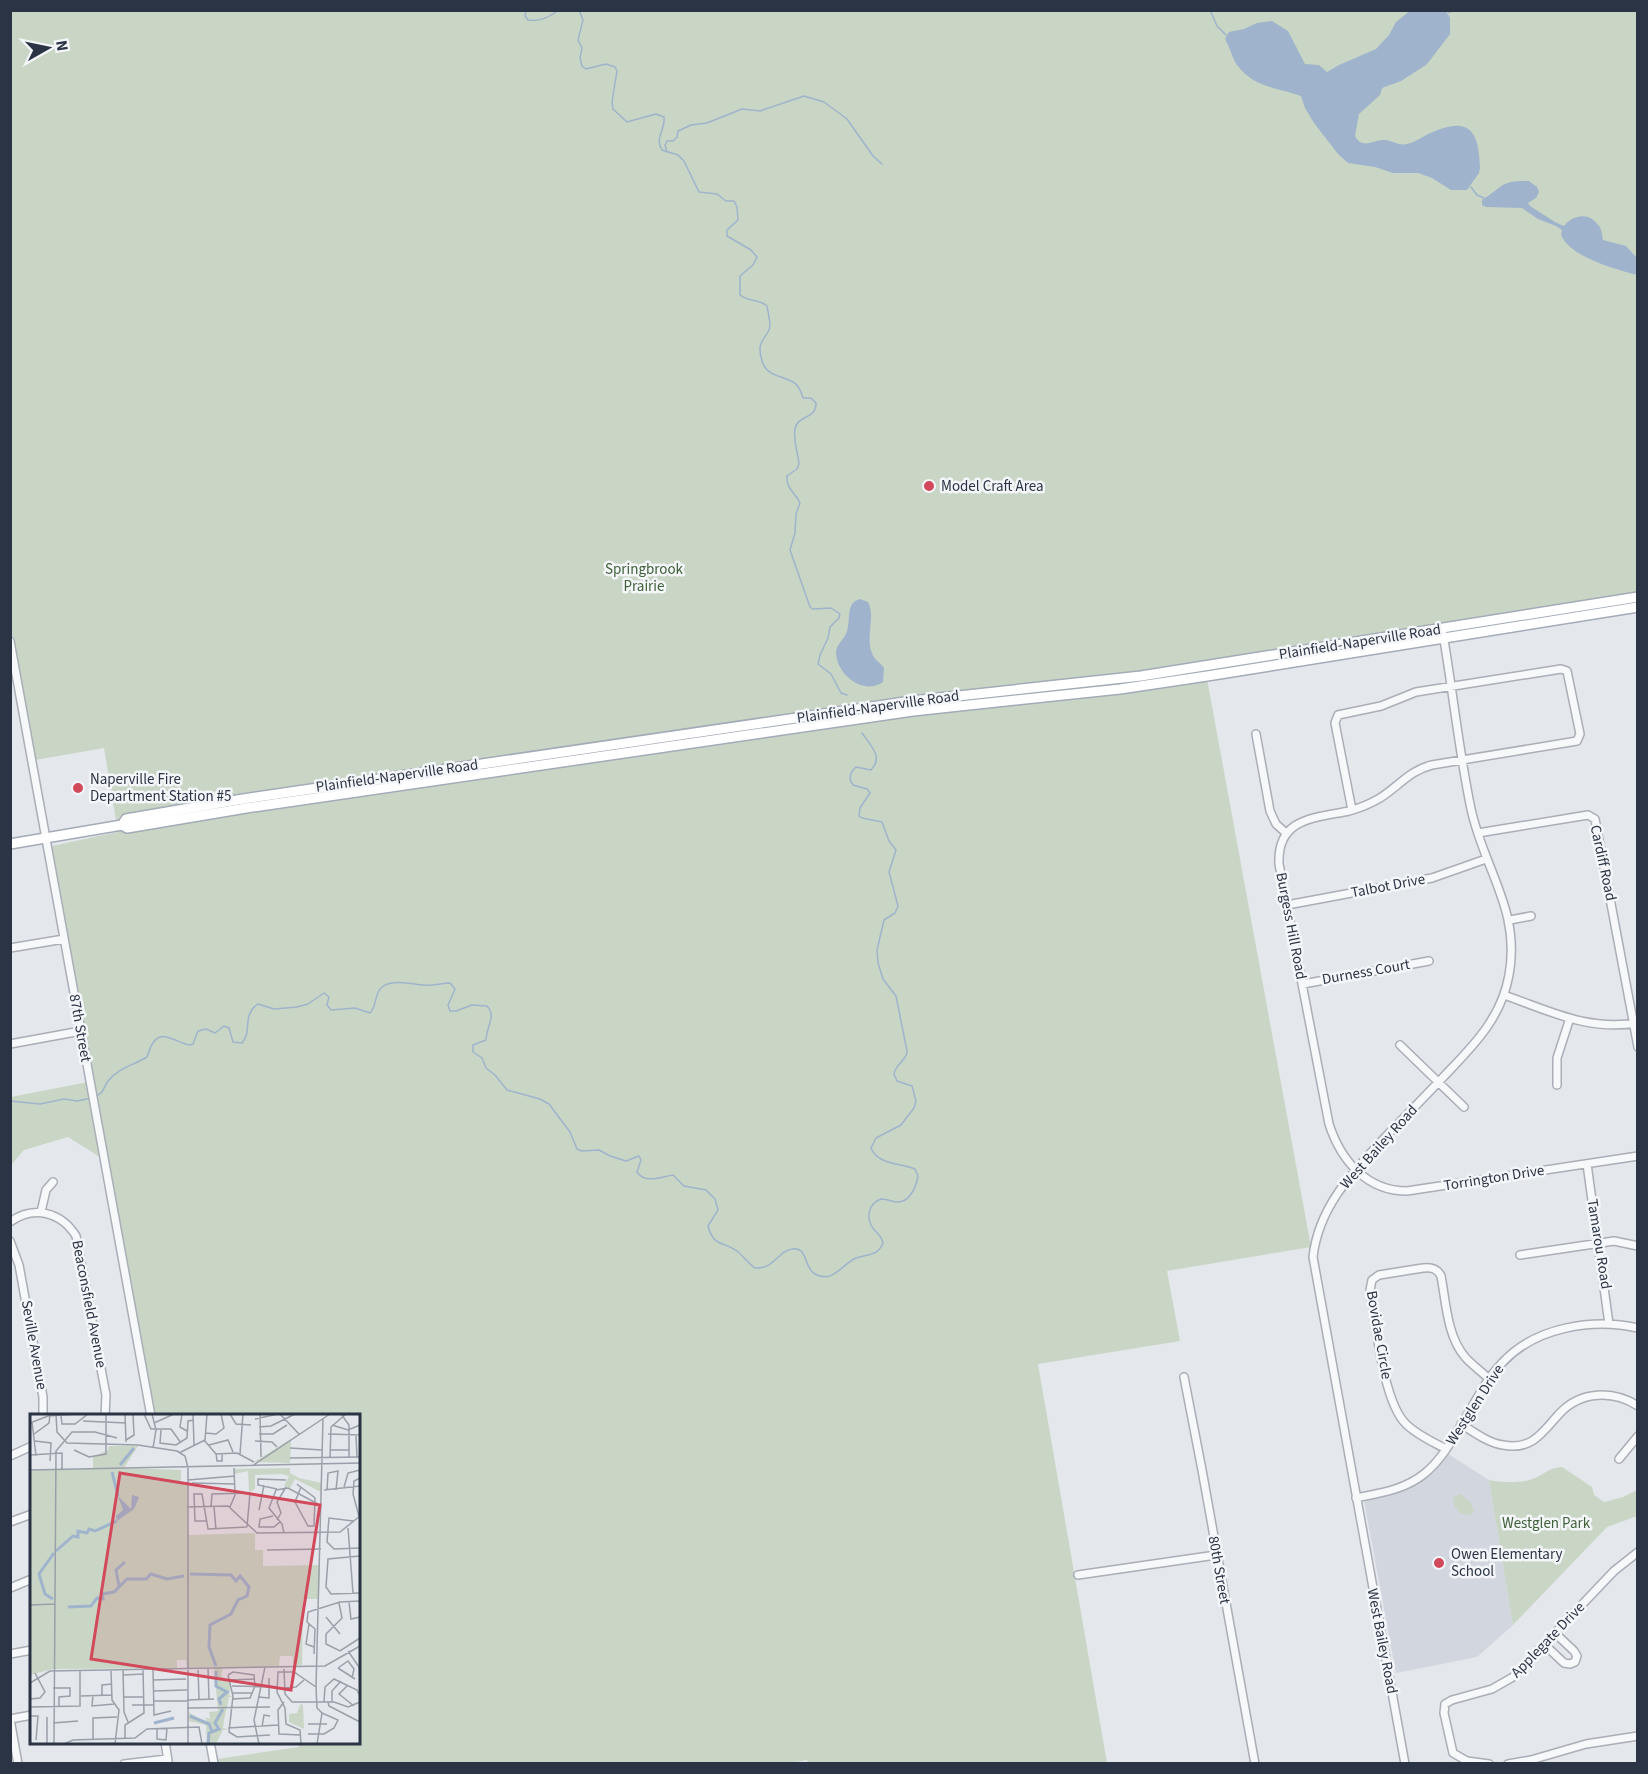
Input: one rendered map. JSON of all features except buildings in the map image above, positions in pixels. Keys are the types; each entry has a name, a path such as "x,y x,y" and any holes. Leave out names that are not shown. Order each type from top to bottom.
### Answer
{"main road":[{"name":"Plainfield-Naperville Road","path":"10,844 122,825 127,828 257,806 902,712 1153,684 1638,597"},
{"name":"Plainfield-Naperville Road","path":"1443,633 1638,607"}],"street":[{"name":"West Bailey Road","path":"1405,1764 1313,1257 1325,1214 1337,1192 1485,1032 1504,995 1512,959 1510,920 1504,899 1486,859 1471,809 1443,633"},
{"name":"87th Street","path":"10,641 151,1414"},
{"path":"1256,734 1271,816 1286,833 1304,820 1352,810 1379,798 1418,769 1575,742 1580,734 1569,675 1565,669 1416,692 1381,706 1337,716 1335,723 1352,810"},
{"name":"Cardiff Road","path":"1478,833 1588,815 1593,817 1597,825 1635,1024"},
{"name":"Burgess Hill Road","path":"1286,833 1279,856 1329,1124 1340,1150 1355,1170"},
{"name":"Talbot Drive","path":"1287,905 1432,878 1486,859"},
{"path":"1510,920 1531,916"},
{"path":"10,948 64,939"},
{"name":"Durness Court","path":"1303,984 1429,961"},
{"path":"1504,995 1570,1018 1604,1026 1635,1024 1638,1047"},
{"path":"1557,1085 1557,1058 1570,1018"},
{"path":"10,1044 81,1031"},
{"path":"1400,1045 1464,1107"},
{"name":"Torrington Drive","path":"1355,1170 1382,1188 1407,1191 1638,1156"},
{"name":"Tamarou Road","path":"1587,1164 1609,1324"},
{"path":"10,1222 24,1214 41,1212 46,1190 53,1182"},
{"name":"Beaconsfield Avenue","path":"41,1212 64,1221 73,1231 78,1242 106,1395 105,1414"},
{"name":"Seville Avenue","path":"10,1241 19,1264 43,1397 43,1414"},
{"path":"1520,1255 1599,1243 1622,1242 1638,1246"},
{"name":"Bovidae Circle","path":"1446,1449 1406,1424 1394,1408 1387,1387 1370,1290 1372,1280 1379,1275 1423,1268 1432,1268 1437,1271 1441,1276 1456,1343 1465,1356 1490,1378"},
{"name":"Westglen Drive","path":"1356,1498 1391,1491 1410,1484 1430,1469 1446,1449 1490,1378 1511,1354 1539,1337 1570,1328 1609,1324 1638,1328"},
{"name":"80th Street","path":"1184,1377 1255,1764"},
{"path":"1461,1424 1494,1443 1516,1446 1539,1438 1568,1406 1584,1398 1610,1395 1624,1398 1638,1406"},
{"path":"1619,1459 1638,1436"},
{"path":"10,1456 30,1447"},
{"path":"10,1522 30,1515"},
{"name":"Applegate Drive","path":"1489,1764 1457,1757 1450,1747 1443,1709 1445,1704 1452,1700 1482,1693 1518,1673 1614,1571 1638,1552"},
{"path":"1078,1575 1216,1555"},
{"path":"10,1588 30,1580"},
{"path":"1545,1645 1564,1663 1575,1662 1577,1656 1575,1651 1556,1634"},
{"path":"10,1654 30,1650"},
{"path":"18,1764 10,1719 30,1715"},
{"path":"1508,1764 1531,1760 1586,1744 1638,1736"},
{"path":"124,1764 168,1761 165,1744"},
{"path":"210,1744 214,1764"}],"shaded area":[{"name":"Owen Elementary School","path":"1448,1454 1489,1480 1513,1625 1477,1657 1396,1673 1364,1501 1395,1494 1417,1485 1434,1472"}],"green space":[{"name":"Springbrook Prairie","path":"11,11 1637,11 1637,594 1432,633 1432,636 1206,673 1311,1247 1167,1271 1180,1341 1038,1364 1107,1763 808,1764 807,1760 785,1764 217,1763 217,1759 299,1747 298,1744 360,1744 360,1414 154,1414 52,846 118,832 104,748 35,760 11,629"},
{"path":"88,1082 100,1157 68,1137 24,1150 11,1165 11,1097"},
{"name":"Westglen Park","path":"1562,1467 1592,1487 1594,1495 1604,1502 1637,1490 1637,1516 1607,1527 1513,1625 1489,1480 1521,1482"},
{"path":"1460,1494 1471,1503 1474,1511 1470,1515 1461,1514 1455,1507 1453,1497"}],"water":[{"path":"1411,10 1446,11 1450,18 1450,34 1426,65 1401,81 1382,88 1380,95 1359,114 1355,136 1361,143 1384,140 1404,144 1452,126 1468,129 1477,143 1480,168 1467,190 1451,190 1432,178 1418,173 1393,173 1375,167 1348,163 1314,123 1301,96 1266,86 1250,78 1237,65 1225,39 1229,32 1272,21 1288,31 1305,64 1319,65 1327,72 1376,49 1389,35 1396,22"},
{"path":"1529,181 1537,187 1539,192 1536,198 1528,203 1530,206 1564,226 1577,217 1591,218 1600,228 1603,240 1626,246 1637,258 1637,275 1583,256 1566,243 1561,235 1562,230 1538,219 1522,208 1482,205 1482,200 1502,185"},
{"path":"860,599 868,602 871,614 870,647 874,657 884,668 883,682 875,686 859,684 852,680 837,660 836,652 847,631 850,608 855,601"}],"waterway":[{"path":"526,10 525,16 528,20 544,18 559,10"},
{"path":"579,10 583,20 578,40 582,48 580,58 582,66 586,69 606,64 615,67 617,71 613,109 627,122 656,114 664,117 659,141 662,150 678,155 684,161 699,192 717,194 726,201 734,201 738,220 727,230 727,236 751,250 757,257 753,265 740,276 740,295 767,306 769,316 769,330 760,348 764,366 771,373 795,383 803,398 811,398 816,403 813,412 799,421 795,429 799,464 797,469 787,476 787,480 800,503 790,550 810,607 813,609 831,608 840,614 830,627 818,664 831,674 841,693 847,695"},
{"path":"1210,10 1217,26 1226,35"},
{"path":"667,152 665,145 667,141 673,141 678,131 691,125 707,123 742,109 760,111 804,96 824,102 847,119 873,156 882,164"},
{"path":"1471,187 1477,195 1484,198"},
{"path":"96,1096 102,1092 116,1073 147,1057 153,1043 161,1037 190,1045 193,1044 198,1031 206,1029 215,1033 224,1026 229,1028 233,1042 242,1043 247,1033 250,1013 258,1004 274,1009 297,1007 308,1004 324,993 329,997 327,1005 331,1010 355,1008 370,1013 379,990 387,984 397,982 428,985 450,983 455,989 448,1005 450,1011 472,1005 487,1006 490,1010 491,1018 486,1040 473,1045 473,1052 482,1058 486,1068 507,1090 540,1099 549,1104 570,1132 577,1149 599,1150 626,1161 639,1156 641,1160 637,1172 640,1176 653,1179 673,1175 684,1186 706,1190 715,1199 718,1210 708,1226 713,1238 737,1251 755,1268 767,1266 787,1250 797,1249 801,1251 809,1268 815,1274 827,1277 832,1275 856,1258 872,1254 881,1247 883,1243 881,1238 870,1221 869,1213 872,1206 881,1199 896,1202 905,1200 914,1189 918,1176 915,1169 884,1161 874,1154 871,1148 876,1138 901,1125 914,1108 916,1101 912,1086 897,1081 894,1074 907,1051 896,996 883,979 878,963 877,950 884,920 895,913 898,906 889,872 896,850 889,841 882,822 859,816 860,808 870,793 867,789 853,785 850,778 856,767 871,770 875,765 874,751 862,733"},
{"path":"10,1101 40,1104 64,1099 77,1101 91,1098"}],"place":[{"name":"Model Craft Area","path":"929,486"},
{"name":"Naperville Fire Department Station #5","path":"78,788"},
{"name":"Owen Elementary School","path":"1439,1563"}]}
